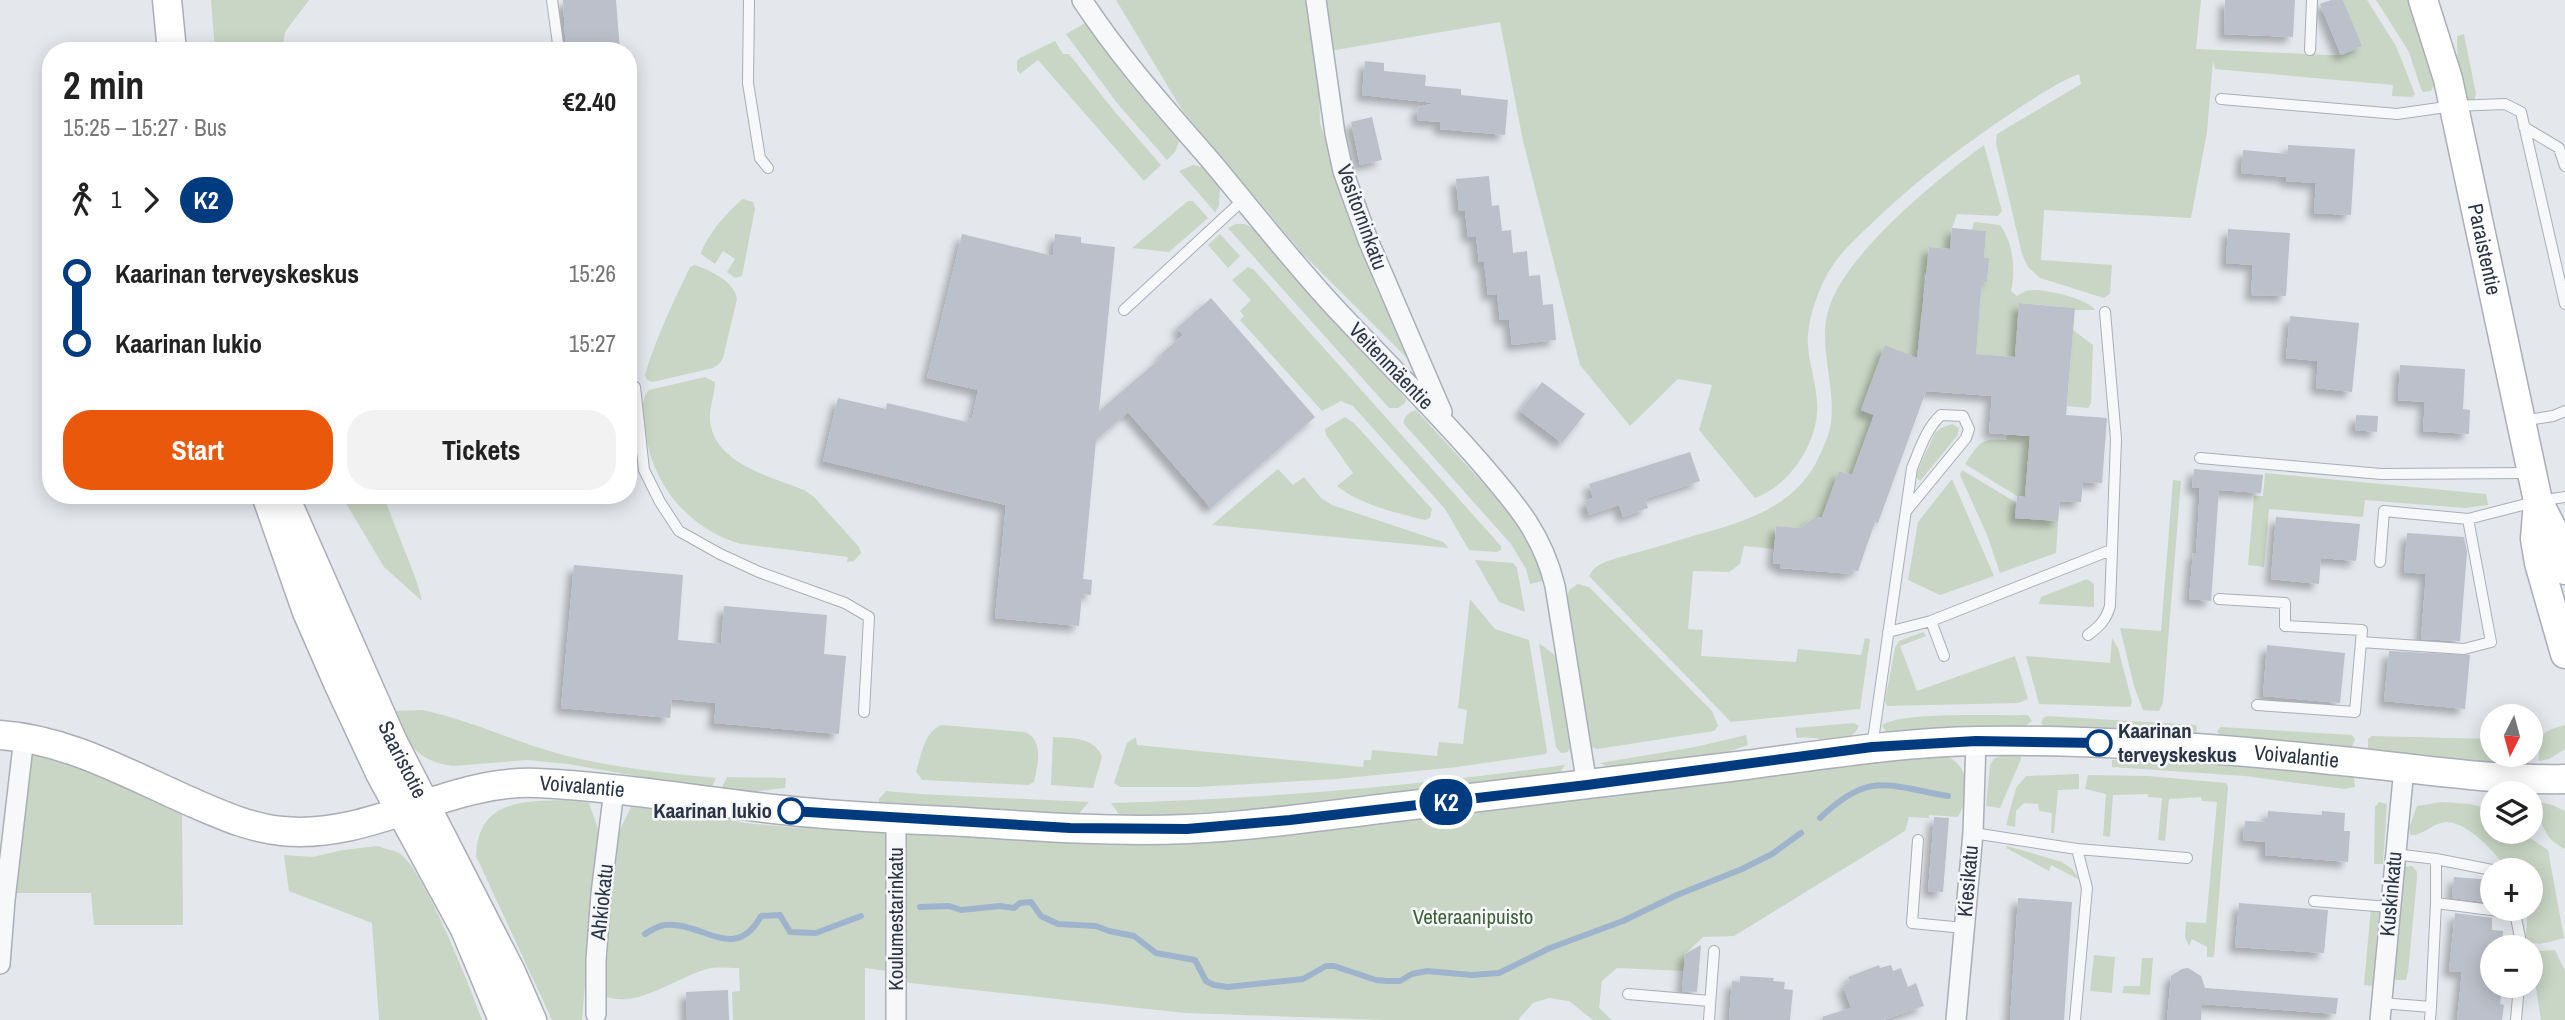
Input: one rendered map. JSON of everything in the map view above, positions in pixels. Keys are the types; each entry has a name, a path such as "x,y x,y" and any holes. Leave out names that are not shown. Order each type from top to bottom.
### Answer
{"street":[{"path":"167,0 171,42"},
{"name":"Veitenmäentie","path":"1082,0 1116,50 1336,309 1446,423 1519,509 1549,559 1587,785"},
{"name":"Vesitorninkatu","path":"1316,0 1335,134 1343,171 1368,240 1446,423"},
{"name":"Paraistentie","path":"2423,0 2444,65 2532,473 2552,499 2555,534 2565,570"},
{"name":"Paraistentie","path":"2552,499 2535,540 2565,654"},
{"name":"Saaristotie","path":"269,504 307,612 413,809 511,972 532,1020"},
{"name":"Saaristotie","path":"288,504 392,740 413,809 503,1020"},
{"path":"0,964 12,736"},
{"name":"Voivalantie","path":"12,736 69,748 229,818 283,831 324,831 348,827 499,784 528,782 791,811 1070,828 1187,829 1587,785 1872,747 1976,741 2086,743 2289,755 2480,776 2565,779"},
{"name":"Kiesikatu","path":"1956,1020 1973,833 1976,741"},
{"name":"Kuskinkatu","path":"2381,1012 2404,768"},
{"name":"Ahkiokatu","path":"598,1017 598,933 614,790"},
{"name":"Koulumestarinkatu","path":"896,818 896,1020"}],"lane":[{"path":"552,0 558,42"},
{"path":"749,0 748,83 761,158 768,168"},
{"path":"2309,50 2312,0"},
{"path":"2221,99 2397,114 2453,106 2486,107 2505,104 2521,112 2565,304"},
{"path":"2524,127 2559,148 2565,166"},
{"path":"1124,310 1243,200"},
{"path":"2088,635 2101,625 2110,606 2116,439 2105,312"},
{"path":"637,408 643,470 679,531 730,559 845,603 869,617 864,712"},
{"path":"2522,421 2553,416 2565,411"},
{"path":"1872,747 1913,468 1930,428 1941,415 1963,416 1969,429 1966,438 1907,510"},
{"path":"2200,458 2381,474 2532,473"},
{"path":"2381,562 2384,511 2468,519 2552,499"},
{"path":"2361,642 2464,649 2491,642 2468,519"},
{"path":"1888,632 1931,621 2111,550"},
{"path":"2219,599 2285,603 2285,626 2362,630 2355,712 2257,705"},
{"path":"1931,621 1944,656"},
{"path":"1973,833 2077,849 2187,858"},
{"path":"1918,840 1912,923 1964,928"},
{"path":"2075,1020 2087,888 2077,849"},
{"path":"2394,853 2480,868"},
{"path":"2430,1020 2436,859"},
{"path":"2315,901 2389,908"},
{"path":"2436,903 2480,907"},
{"path":"1709,1020 1714,951"},
{"path":"1628,994 1710,1001"},
{"path":"2516,1020 2518,998"},
{"path":"2381,1012 2431,1007"}],"green space":[{"path":"211,0 309,0 285,32 283,42 214,42"},
{"path":"1116,0 2201,0 2196,49 2341,55 2361,46 2343,0 2367,0 2396,46 2415,94 2412,97 2392,96 2393,85 2215,69 2213,61 2207,132 2191,218 2044,210 2041,260 2112,265 2110,294 2104,298 2040,278 2028,267 2022,254 1996,143 1997,134 2081,84 2079,74 2048,90 1941,163 1886,209 1837,260 1821,287 1809,326 1808,351 1817,402 1814,431 1801,459 1791,472 1768,492 1755,498 1699,430 1712,385 1678,379 1630,426 1580,365 1523,141 1500,22 1318,53 1320,123 1342,191 1412,363 1303,254 1182,110"},
{"path":"2376,0 2411,0 2436,82 2431,91 2423,92 2421,89 2409,52"},
{"path":"1085,23 1180,140 1175,152 1167,160 1117,103 1066,34"},
{"path":"2464,34 2476,94 2474,101 2467,101 2458,79 2457,36"},
{"path":"1055,41 1063,54 1069,54 1161,165 1144,181 1038,60 1020,74 1017,70 1017,61 1020,58"},
{"path":"1984,145 2002,211 1998,216 1957,214 1952,228 1950,249 1929,247 1927,273 1924,273 1925,302 1920,321 1920,358 1910,357 1885,346 1861,410 1874,415 1852,475 1839,471 1826,518 1812,519 1800,528 1776,526 1774,549 1744,546 1740,564 1729,572 1693,571 1688,629 1703,630 1701,656 1796,662 1798,649 1861,655 1865,638 1870,639 1860,709 1731,722 1589,576 1597,566 1608,561 1729,525 1763,512 1793,492 1805,479 1821,454 1831,423 1825,336 1829,308 1839,286 1854,264 1896,218 1942,177"},
{"path":"1193,165 1202,167 1220,188 1219,206 1215,212 1179,171"},
{"path":"743,199 753,202 755,209 742,276 735,278 727,272 735,259 723,251 715,264 701,254 718,224"},
{"path":"1188,201 1193,201 1208,218 1169,252 1132,248"},
{"path":"1974,222 2000,225 2008,240 2012,257 2011,291 2017,296 2030,290 2046,291 2084,302 2095,310 2020,303 2015,357 1976,354 1982,281 1987,281 1988,274 1983,273 1988,258 1984,258 1986,231 1972,230"},
{"path":"1245,224 1255,229 1406,399 1405,403 1398,408 1389,408 1228,228"},
{"path":"1220,234 1240,256 1228,268 1208,245"},
{"path":"695,265 727,282 737,299 723,358 713,368 653,382 647,380 645,375 660,334 690,267"},
{"path":"1248,267 1254,270 1501,546 1501,550 1469,550 1445,509 1353,406 1341,401 1322,411 1240,320 1244,316 1240,311 1251,300 1232,280"},
{"path":"2073,330 2093,345 2091,403 2088,408 2067,406"},
{"path":"705,377 715,382 710,421 714,436 722,448 746,466 804,490 814,497 859,547 861,553 854,561 847,562 848,557 741,544 704,527 674,500 654,465 648,446 644,398 649,390"},
{"path":"1416,410 1515,518 1538,557 1543,581 1530,584 1526,569 1511,544 1404,424 1405,417"},
{"path":"1345,417 1354,423 1432,509 1430,518 1425,520 1379,508 1337,486 1353,473 1326,435 1325,429"},
{"path":"1952,424 1959,428 1957,436 1920,481 1916,474 1935,433"},
{"path":"2007,435 2030,436 2025,497 2017,496 1965,464 1981,443 2006,440"},
{"path":"1278,469 1293,485 1304,477 1321,498 1332,505 1443,542 1449,548 1212,525"},
{"path":"1962,470 2017,503 2016,518 2058,521 2056,553 2000,573 1987,535 1960,475"},
{"path":"2265,473 2486,494 2488,505 2465,508 2365,500 2363,517 2269,509 2264,567 2248,565 2254,496 2263,496"},
{"path":"1952,479 1994,576 1940,595 1908,580 1918,522"},
{"path":"2173,480 2181,481 2163,703 2159,711 2143,710 2134,686 2120,628 2161,631"},
{"path":"346,504 387,504 422,601 384,567"},
{"path":"1475,560 1513,563 1517,568 1525,612 1499,602"},
{"path":"2087,579 2094,584 2094,607 2039,604 2041,597"},
{"path":"1578,584 1589,587 1712,711 1718,726 1714,731 1597,749 1592,747 1588,742 1567,597 1569,590"},
{"path":"1470,599 1495,629 1529,640 1546,754 1457,767 1336,779 1197,787 1120,787 1114,783 1127,743 1136,737 1137,745 1363,767 1364,760 1371,760 1372,750 1437,756 1439,742 1463,744 1467,710 1458,708"},
{"path":"1923,632 1926,636 1900,646 1917,691 2015,656 2028,699 2018,703 1887,706 1885,701 1895,648 1899,641"},
{"path":"2112,638 2118,648 2132,702 2130,707 2039,704 2026,656 2110,663"},
{"path":"1539,643 1556,656 1570,748 1568,752 1561,753 1556,747"},
{"path":"423,710 575,758 635,769 716,778 711,789 568,764 527,760 453,766 440,763 421,755 414,748 390,711"},
{"path":"2028,715 2032,721 2025,726 1894,736 1886,732 1882,725 1930,716"},
{"path":"2047,716 2196,725 2197,730 2193,735 2044,727 2041,723"},
{"path":"1854,723 1859,726 1853,734 1839,740 1797,738 1795,728"},
{"path":"942,725 1025,732 1035,741 1037,747 1034,782 1028,785 922,780 916,771 927,738"},
{"path":"2565,725 2565,749 2543,760 2543,735"},
{"path":"2221,727 2352,735 2355,739 2351,749 2222,737 2217,731"},
{"path":"1746,735 1748,745 1705,759 1611,769 1600,763 1695,747"},
{"path":"2372,736 2480,739 2480,761 2433,759 2368,750 2368,739"},
{"path":"1053,737 1082,740 1099,750 1102,757 1093,788 1051,785"},
{"path":"31,751 68,760 182,811 183,925 94,925 91,893 12,893"},
{"path":"2005,753 2020,754 2021,759 2000,808 1986,806 1990,765 1994,759"},
{"name":"Veteraanipuisto","path":"1943,754 1959,766 1966,781 1966,799 1958,817 1909,817 1905,831 1734,936 1703,937 1685,954 1684,971 1617,968 1602,981 1599,1008 1612,1020 1593,1020 1569,1001 1549,998 1533,1003 1518,1020 1384,1020 1185,1013 910,983 888,971 865,968 865,1020 733,1020 732,992 740,991 739,968 711,968 631,999 605,996 613,853 618,834 631,807 689,810 745,823 798,828 840,822 1340,827 1479,812 1754,772"},
{"path":"2157,756 2353,771 2355,787 2344,789 2245,776 2112,767 2112,760"},
{"path":"1565,765 1557,777 1243,815 1120,816 1111,803 1338,790"},
{"path":"2079,774 2079,789 2058,790 2054,833 2051,833 2052,813 2039,811 2038,804 2024,803 2016,811 2015,827 2006,825 2016,788 2026,776"},
{"path":"2088,775 2148,776 2226,783 2228,787 2214,957 2207,957 2207,947 2192,939 2189,946 2185,937 2186,922 2206,923 2217,802 2202,801 2201,797 2169,799 2165,841 2158,840 2162,798 2148,797 2148,794 2113,795 2110,837 2103,836 2106,794 2085,789"},
{"path":"727,777 786,778 785,788 736,792 722,787"},
{"path":"886,791 1089,802 1076,817 882,806 879,799"},
{"path":"565,800 589,803 598,829 582,1020 552,1020 476,856 479,838 493,814 533,801"},
{"path":"2379,802 2387,804 2383,864 2374,864 2375,807"},
{"path":"2442,802 2480,807 2480,839 2460,825 2450,823 2441,823 2410,835 2409,828 2417,806"},
{"path":"2543,803 2565,811 2565,849 2553,841 2545,830"},
{"path":"2485,844 2539,844 2548,850 2564,938 2543,943 2543,935 2526,935 2527,921 2543,921 2543,858 2498,858"},
{"path":"378,846 399,853 421,881 445,930 482,1020 379,1020 372,923 289,891 284,855 313,857"},
{"path":"2007,846 2062,862 2072,869 2080,880 2051,865 2049,871 2006,848"},
{"path":"2412,866 2417,872 2417,879 2408,972 2406,980 2396,980 2393,976 2402,867"},
{"path":"2371,907 2379,908 2373,986 2364,985"},
{"path":"2555,950 2565,971 2565,1020 2541,1020 2538,998 2543,998 2543,951"},
{"path":"2094,955 2115,957 2112,993 2090,991"},
{"path":"2142,958 2153,958 2150,995 2122,993 2124,986 2140,986"}],"building":[{"path":"563,0 616,0 619,42 565,42"},
{"path":"2225,0 2295,0 2293,37 2224,34"},
{"path":"2343,0 2362,46 2341,55 2320,4"},
{"path":"1365,61 1384,63 1384,71 1426,75 1425,86 1461,89 1461,95 1508,100 1505,135 1440,129 1440,122 1417,120 1418,107 1435,103 1362,95"},
{"path":"1372,117 1382,160 1360,165 1351,122"},
{"path":"2288,145 2355,149 2351,215 2314,213 2316,183 2286,181 2287,177 2241,173 2243,150 2288,154"},
{"path":"1489,176 1492,206 1499,205 1502,231 1511,230 1513,253 1527,251 1529,276 1540,275 1543,305 1553,304 1556,340 1512,345 1509,319 1500,320 1497,294 1488,295 1484,262 1479,262 1476,236 1468,237 1465,210 1459,211 1456,179"},
{"path":"1952,228 1986,231 1984,258 1989,258 1987,282 1982,281 1976,354 2015,357 2019,303 2075,308 2066,415 2107,418 2102,483 2083,482 2081,502 2060,501 2058,521 2015,518 2017,496 2025,497 2030,436 1989,433 1992,396 1926,391 1858,571 1851,570 1851,574 1780,568 1780,564 1773,564 1776,526 1800,528 1812,519 1822,517 1839,471 1852,475 1874,415 1861,410 1885,345 1917,358 1929,247 1950,249"},
{"path":"2228,229 2290,233 2286,296 2251,295 2253,265 2226,263"},
{"path":"962,234 1053,256 1055,234 1081,237 1081,243 1115,247 1099,411 1162,357 1160,355 1183,335 1177,328 1211,298 1315,417 1211,508 1128,412 1096,440 1083,579 1092,580 1091,595 1082,594 1079,626 995,618 1006,505 823,461 838,398 886,409 887,403 967,422 968,418 972,419 978,390 927,378"},
{"path":"2290,316 2359,323 2352,392 2316,388 2318,361 2286,358"},
{"path":"2400,365 2465,369 2463,409 2470,410 2469,434 2423,431 2425,402 2398,400"},
{"path":"1542,382 1585,414 1562,443 1520,411"},
{"path":"2356,415 2378,416 2377,432 2355,430"},
{"path":"1690,452 1700,481 1645,499 1648,508 1623,517 1619,505 1589,515 1585,501 1593,498 1589,484"},
{"path":"2194,469 2263,475 2261,493 2219,490 2211,601 2189,599 2193,553 2196,554 2200,488 2192,488"},
{"path":"2276,517 2360,524 2356,561 2321,558 2319,584 2271,579"},
{"path":"2407,533 2464,537 2467,552 2460,641 2421,639 2426,574 2404,572"},
{"path":"574,565 683,575 678,640 721,644 724,606 827,615 824,654 846,656 839,734 714,723 716,703 672,699 670,718 561,708"},
{"path":"2267,645 2345,653 2340,703 2263,696"},
{"path":"2389,651 2470,655 2465,709 2384,701"},
{"path":"2268,811 2322,815 2322,811 2345,813 2344,831 2350,831 2348,862 2265,855 2265,842 2243,840 2245,821 2267,822"},
{"path":"1934,817 1949,818 1943,892 1928,891"},
{"path":"2454,877 2480,879 2480,902 2452,898"},
{"path":"2018,898 2072,902 2064,1020 2010,1020"},
{"path":"2239,903 2328,910 2324,953 2235,947"},
{"path":"2455,913 2480,916 2480,921 2492,921 2492,930 2503,931 2503,935 2480,935 2480,998 2501,998 2500,1004 2504,1005 2502,1020 2457,1020 2462,972 2449,971"},
{"path":"1701,945 1697,992 1682,991 1685,954"},
{"path":"1879,965 1880,968 1891,965 1893,971 1901,968 1908,987 1916,983 1924,1006 1883,1020 1823,1020 1822,1017 1851,1008 1843,985 1850,983 1848,977"},
{"path":"2188,968 2201,976 2205,988 2338,998 2336,1014 2202,1004 2201,1020 2167,1020 2171,976"},
{"path":"1740,976 1774,978 1773,981 1785,982 1784,989 1793,990 1790,1020 1729,1020 1732,981 1740,982"},
{"path":"728,990 729,1020 687,1020 686,992"}],"waterway":[{"path":"1820,818 1837,803 1866,787 1894,786 1948,796"},
{"path":"920,907 949,906 961,910 1000,906 1014,908 1020,903 1031,902 1041,916 1058,924 1096,926 1134,936 1156,953 1195,960 1206,981 1228,987 1303,979 1326,966 1387,981 1400,981 1412,974 1427,971 1472,975 1499,973 1550,948 1623,921 1677,895 1742,869 1772,854 1801,833"},
{"path":"645,934 662,926 679,925 729,939 740,937 751,930 761,916 780,915 790,932 816,933 861,916"}],"bus line":[{"name":"K2","path":"791,811 1070,828 1187,829 1290,820 1587,785 1872,747 1976,741 2099,743"}],"place":[{"name":"Kaarinan terveyskeskus","path":"2099,743"},
{"name":"Kaarinan lukio","path":"791,811"}]}
